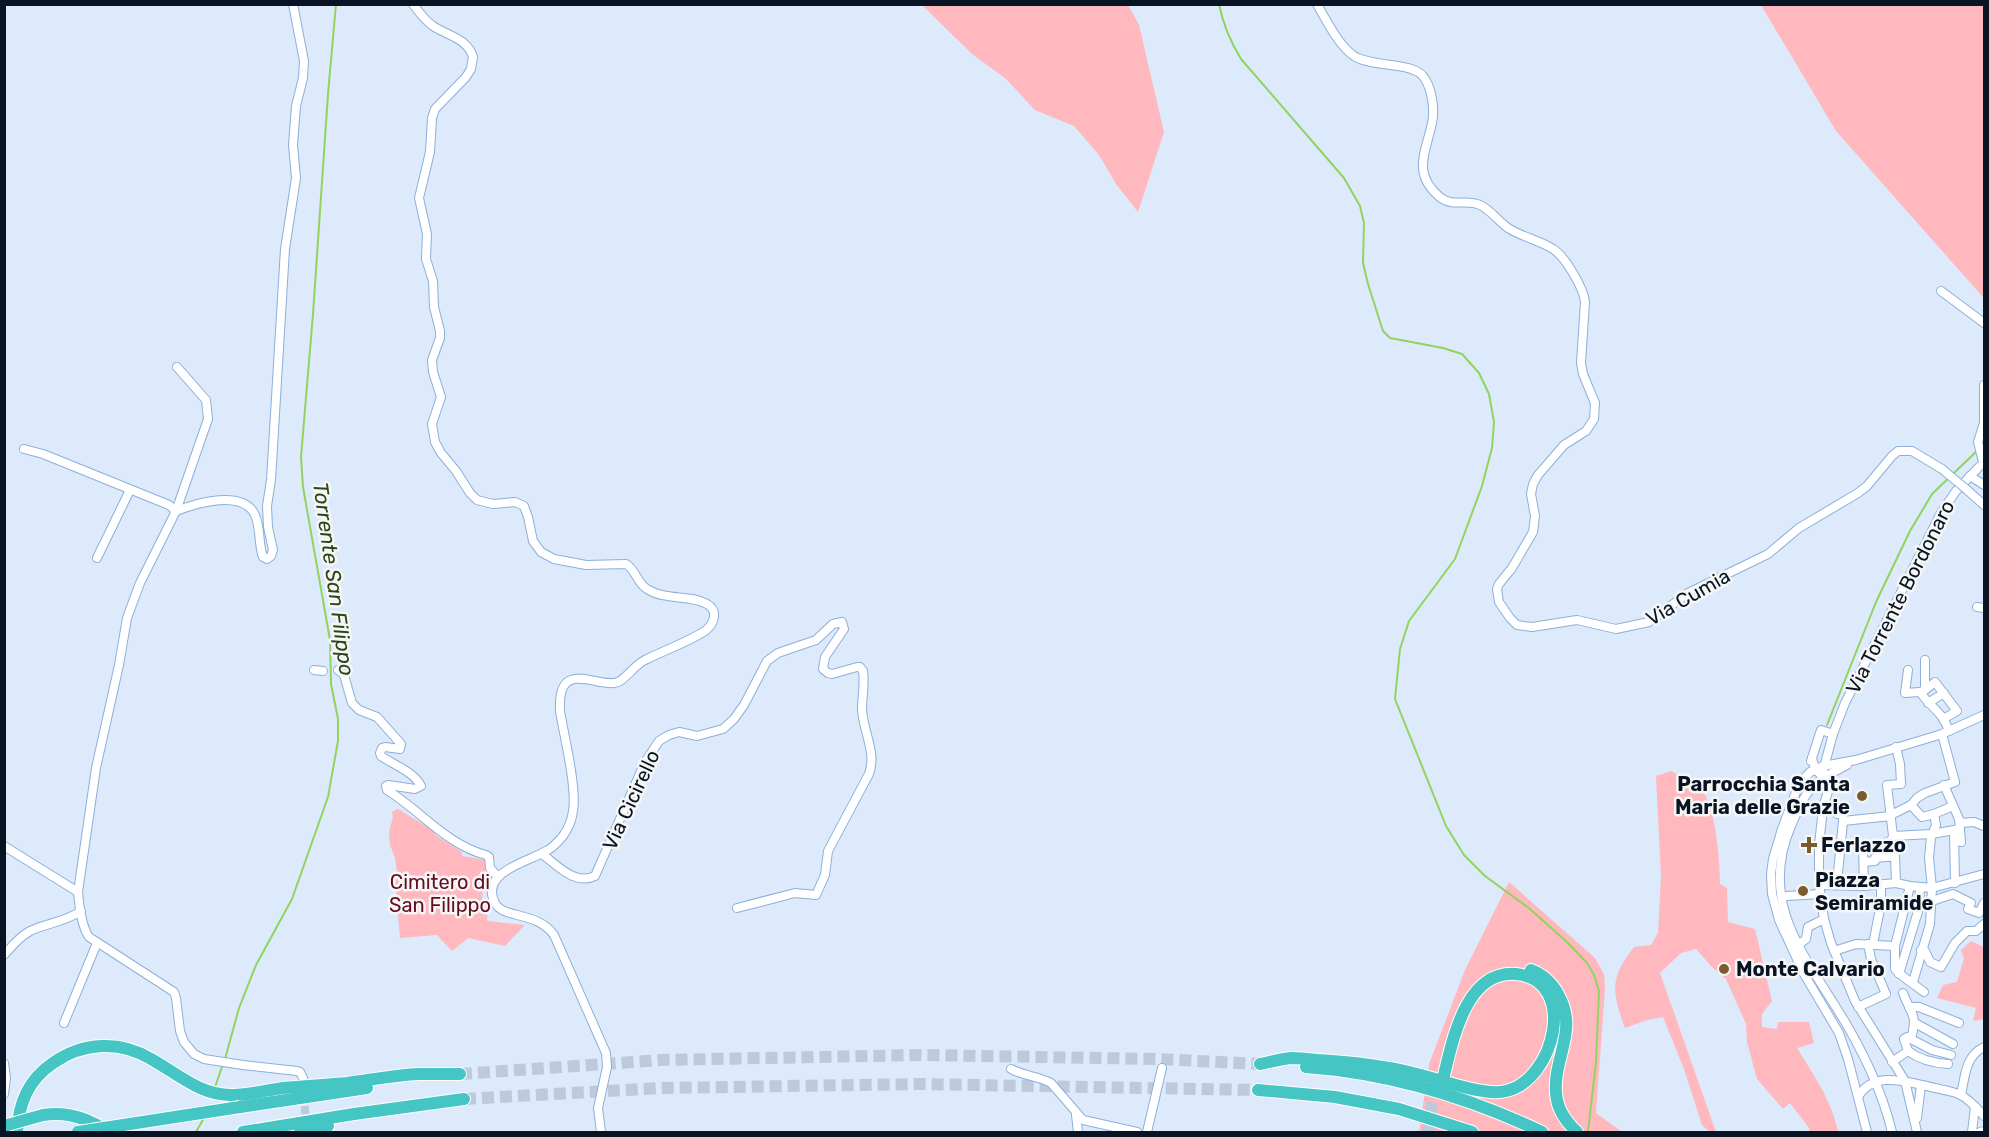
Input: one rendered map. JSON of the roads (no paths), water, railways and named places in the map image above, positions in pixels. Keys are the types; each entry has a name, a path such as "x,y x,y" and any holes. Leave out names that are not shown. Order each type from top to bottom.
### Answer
{"highway":[{"path":"1542,1132 1472,1103 1410,1084 1341,1070 1260,1064 1291,1058 1342,1061 1411,1072 1484,1091 1506,1091 1520,1087 1529,1080 1542,1063 1555,1024 1549,998 1539,983 1524,975 1498,975 1479,987 1457,1025 1440,1074 1452,1022 1464,998 1476,982 1504,968 1525,968 1536,972 1550,982 1562,1001 1566,1013 1566,1039 1556,1079 1556,1095 1560,1110 1577,1132"},
{"path":"17,1132 19,1109 33,1080 61,1057 86,1048 110,1046 136,1052 187,1083 205,1090 234,1095 417,1074 460,1074 78,1132"},
{"path":"1258,1090 1335,1097 1399,1109 1472,1132"},
{"path":"243,1132 464,1099"},
{"path":"300,1132 396,1115 438,1102"},
{"path":"1399,1109 1445,1132"},
{"path":"4,1126 43,1115 60,1113 80,1116 109,1132"}],"street":[{"path":"176,511 198,504 240,501 254,513 263,557 267,559 271,556 273,550 268,527 267,506 271,480 285,249 296,178 293,145 296,106 303,78 304,61 293,4"},
{"path":"413,4 428,23 466,44 473,57 471,69 466,76 435,109 432,118 430,152 419,198 427,234 426,259 433,281 432,297 441,338 432,360 433,372 441,397 432,424 437,448 477,500 493,504 515,502 524,506 533,541 537,549 545,555 554,559 592,566 626,564 632,568 640,584 648,590 667,597 705,603 712,608 714,615 712,624 705,631 644,660 618,682 580,678 564,687 559,697 560,711 573,789 573,811 562,836 549,850 497,876 493,891 495,903 505,911 538,920 554,934 604,1045 607,1067 598,1108 601,1132"},
{"name":"Via Cumia","path":"1317,4 1345,47 1353,55 1380,64 1414,69 1424,76 1430,90 1433,113 1422,165 1427,181 1438,196 1451,203 1479,204 1512,230 1555,250 1562,257 1584,293 1581,363 1595,403 1594,419 1586,430 1564,445 1533,484 1531,494 1535,516 1533,532 1497,589 1498,602 1513,622 1527,627 1577,620 1616,629 1649,622 1694,589 1768,554 1804,525 1858,493 1867,486 1895,453 1901,450 1912,451 1942,469 1984,505"},
{"path":"1941,291 1984,323"},
{"path":"177,367 206,400 208,419 176,511 140,583 127,618 96,768 78,892 81,911 87,934 174,992 178,1026 190,1050 204,1059 297,1071 303,1078"},
{"name":"Via Torrente Bordonaro","path":"1819,768 1845,703 1941,513 1956,491 1981,464 1978,442 1984,423 1984,385"},
{"path":"24,449 43,454 169,505 176,511"},
{"path":"1970,476 1984,485"},
{"path":"97,558 130,490"},
{"name":"Via Cicirello","path":"542,854 575,878 586,879 596,876 642,768 659,741 679,732 697,736 723,729 729,725 744,705 767,661 778,653 816,640 833,624 842,622 844,629 825,657 823,669 832,674 857,666 863,671 862,713 872,760 868,779 828,851 825,875 816,895 795,893 737,908"},
{"path":"1838,873 1840,817 1891,816 1911,805 1917,798 1955,782 1945,732 1945,718 1928,703 1923,691 1925,660"},
{"path":"338,670 344,675 352,702 359,710 377,717 401,744 400,749 382,748 381,756 409,774 421,786 415,789 388,785 387,790 423,816 444,835 463,847 489,857 490,868 497,876"},
{"path":"1908,670 1905,693 1923,691 1935,681 1957,711 1945,718"},
{"path":"1928,703 1944,693"},
{"path":"1805,776 1819,768 1856,760 1984,717"},
{"path":"1833,734 1821,730 1805,776 1799,784 1787,815 1773,859 1772,894 1787,940 1839,1033 1867,1132"},
{"path":"1888,857 1887,843 1893,836 1887,785 1901,784 1896,747"},
{"path":"1812,758 1829,788 1823,814 1819,889 1824,919 1834,951 1858,1007 1905,1081 1915,1131"},
{"path":"1856,760 1822,777 1804,797 1789,830 1781,860 1780,893 1785,917 1798,945 1849,1028 1875,1082 1892,1132"},
{"path":"1944,785 1953,806 1961,842"},
{"path":"1911,805 1922,817 1953,806"},
{"path":"1912,982 1930,924 1932,888 1929,858 1932,834 1936,825 1934,814"},
{"path":"1893,836 1932,834 1974,822 1984,826"},
{"path":"1954,883 1958,828"},
{"path":"4,846 78,892"},
{"path":"1863,847 1864,886"},
{"path":"1864,862 1875,861 1875,858 1895,856 1896,883"},
{"path":"1786,896 1819,889 1896,883 1932,888 1984,874"},
{"path":"1858,1007 1886,994 1871,959 1871,944 1881,904 1881,884"},
{"path":"1910,886 1895,946 1895,969 1924,992"},
{"path":"1899,974 1919,908 1920,888"},
{"path":"1932,901 1953,894 1971,903 1968,909 1979,913 1984,903"},
{"path":"4,955 16,941 28,932 65,920 81,911"},
{"path":"1798,945 1806,939 1808,927 1824,919"},
{"path":"1921,950 1925,951 1930,962 1941,967 1955,943 1967,932 1976,931 1984,924"},
{"path":"64,1023 97,942"},
{"path":"1834,951 1856,944 1895,946"},
{"path":"1903,993 1913,1012 1915,1023 1911,1039"},
{"path":"1909,1007 1919,1008 1959,1023"},
{"path":"1915,1023 1953,1044"},
{"path":"1907,1037 1911,1039 1950,1060 1936,1063 1917,1057 1908,1051 1904,1039 1907,1037"},
{"path":"1961,1095 1968,1064 1975,1053 1984,1047"},
{"path":"1892,1062 1908,1051"},
{"path":"4,1063 6,1078 4,1094"},
{"path":"1147,1132 1162,1068"},
{"path":"1011,1069 1051,1083 1076,1115 1090,1123 1137,1132"},
{"path":"1858,1097 1862,1091 1875,1082 1887,1079 1905,1081 1961,1095 1984,1116"},
{"path":"1915,1131 1921,1085"},
{"path":"1972,1132 1975,1107"},
{"path":"1076,1115 1078,1132"},
{"path":"1980,1132 1984,1131"}],"waterway":[{"name":"Torrente San Filippo","path":"225,1059 239,1008 256,965 292,899 328,797 338,741 338,719 331,684 330,640 303,487 301,457 336,4"},
{"path":"1219,4 1227,33 1241,59 1344,178 1360,206 1364,223 1363,263 1383,331 1390,338 1462,354 1479,373 1489,394 1494,422 1492,448 1482,486 1455,559 1409,621 1400,649 1395,699 1446,826 1464,855 1485,876 1530,909 1568,943 1587,963 1594,975 1599,991 1596,1062 1588,1132"},
{"path":"1827,725 1876,602 1910,531 1932,494 1978,450"},
{"name":"Torrente San Filippo","path":"214,1090 223,1064"},
{"name":"Torrente San Filippo","path":"196,1132 204,1118"}],"tunnel":[{"path":"460,1074 661,1060 921,1055 1159,1059 1260,1064"},
{"path":"1428,1132 1437,1073"},
{"path":"464,1099 661,1088 920,1084 1258,1090"},
{"path":"304,1094 306,1126"}],"place":[{"name":"Parrocchia Santa Maria delle Grazie","path":"1862,796"},
{"name":"Ferlazzo","path":"1809,845"},
{"name":"Piazza Semiramide","path":"1803,891"},
{"name":"Monte Calvario","path":"1724,969"}],"park label":[{"name":"Cimitero di San Filippo","path":"440,894"}]}
